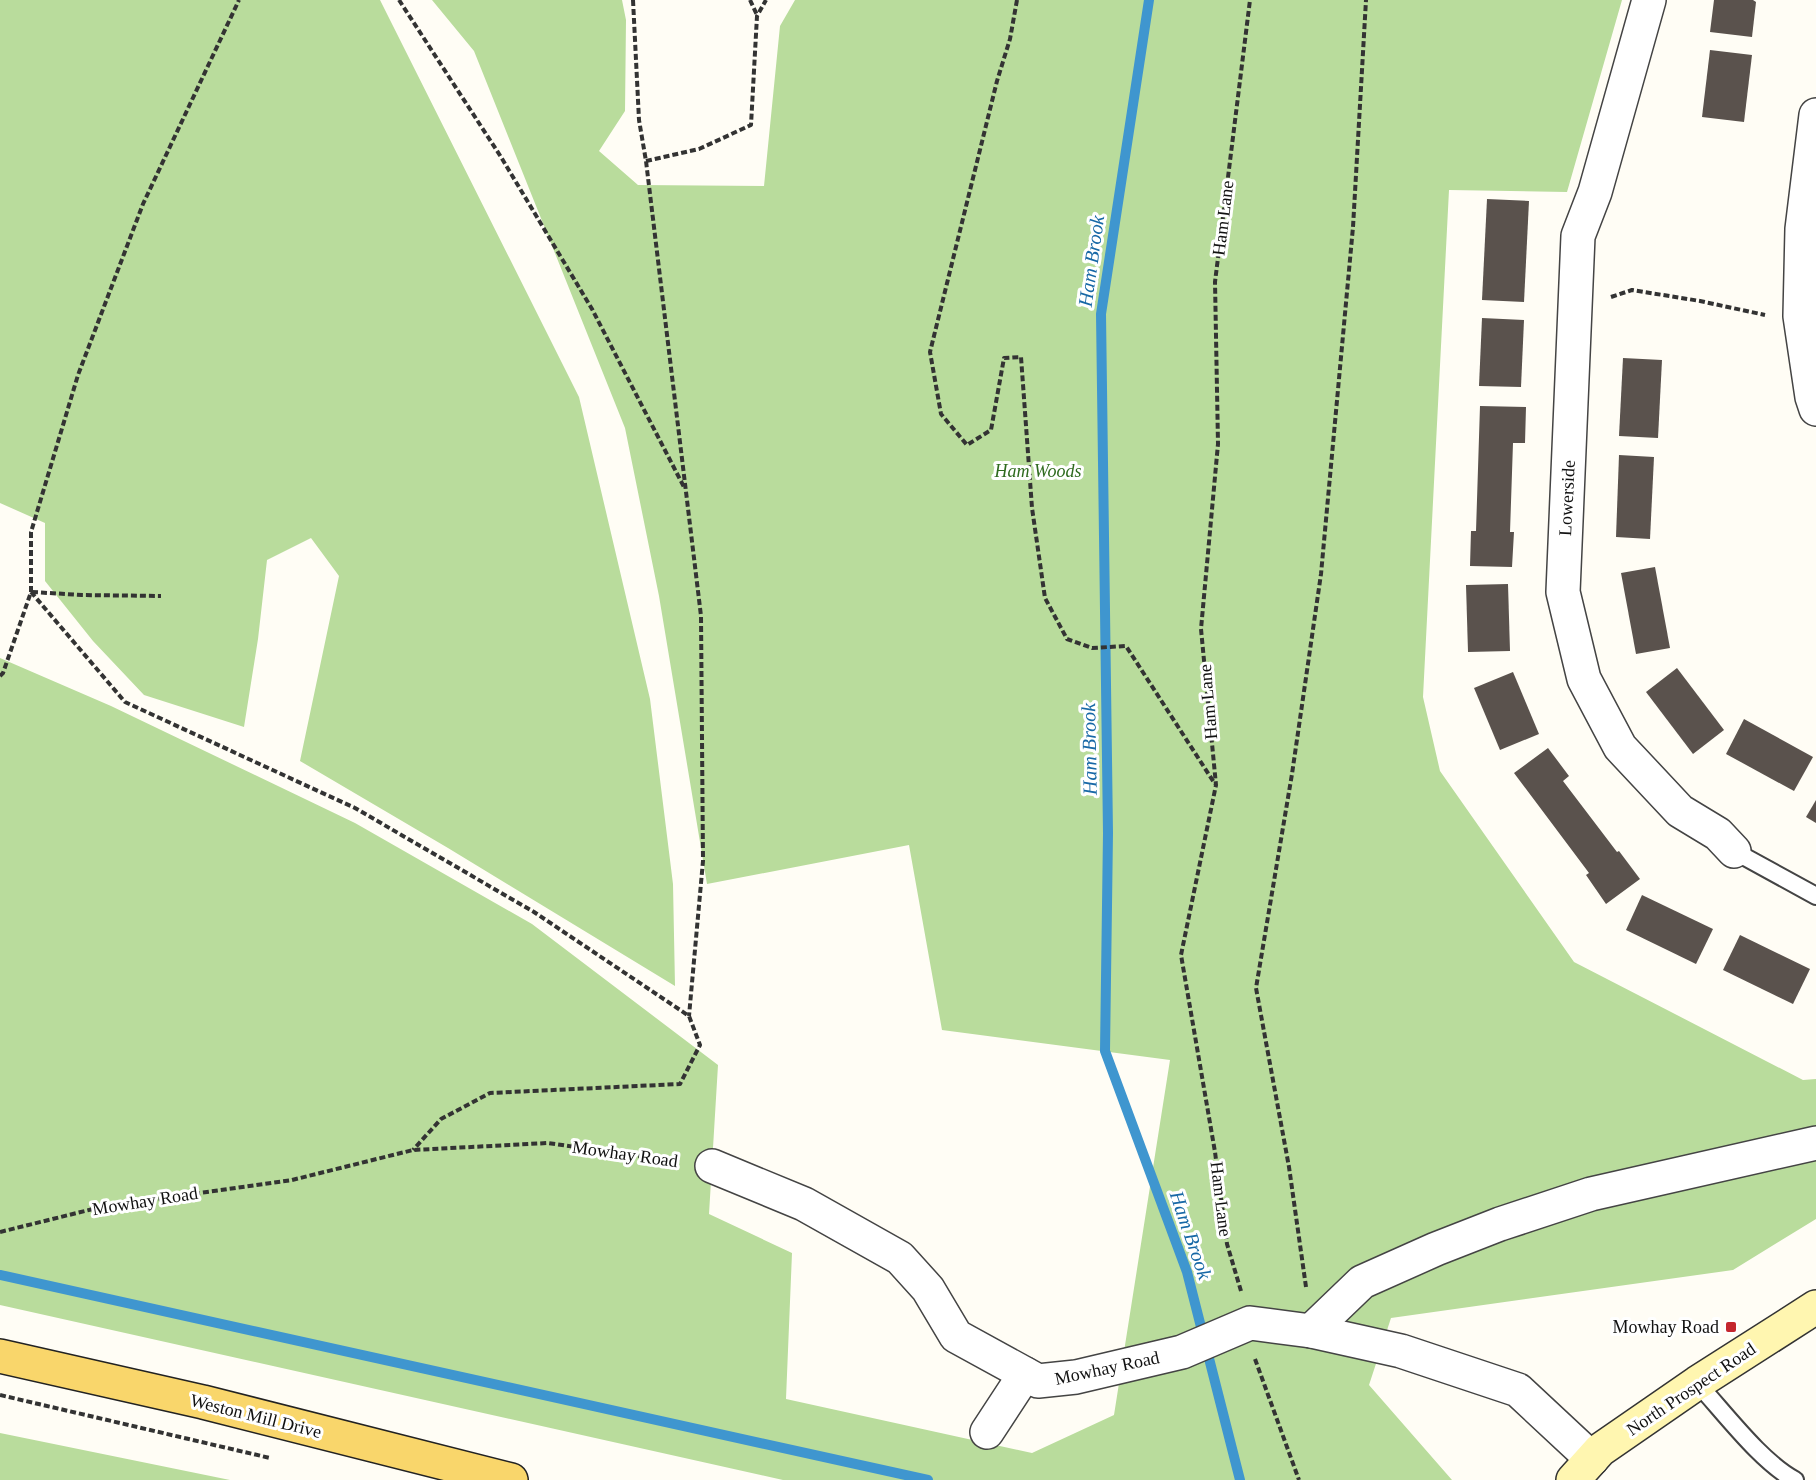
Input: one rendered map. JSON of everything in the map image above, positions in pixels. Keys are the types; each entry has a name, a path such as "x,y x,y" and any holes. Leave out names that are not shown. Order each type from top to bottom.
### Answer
{"main road":[{"name":"Weston Mill Drive","path":"0,1356 203,1402 511,1480"}],"street":[{"name":"Lowerside","path":"1649,0 1595,192 1578,236 1563,592 1584,679 1620,747 1680,811 1718,834 1734,851"},
{"path":"1816,115 1802,229 1800,316 1812,398 1816,409"},
{"path":"1311,1331 1362,1282 1500,1224 1591,1194 1816,1143"},
{"name":"Mowhay Road","path":"712,1166 804,1204 900,1258 928,1289 956,1336 1038,1381 1076,1377 1182,1352 1236,1330"},
{"name":"North Prospect Road","path":"1583,1469 1600,1450 1697,1383 1816,1307"},
{"path":"1236,1330 1311,1331 1401,1351 1518,1390 1583,1469"},
{"path":"987,1432 1025,1374"}],"lane":[{"name":"Lowerside","path":"1734,851 1816,896"},
{"path":"1697,1383 1757,1449 1786,1475 1795,1480"}],"path":[{"path":"0,676 31,592 31,532 78,375 143,204 239,0"},
{"path":"399,0 501,157 592,309 687,492"},
{"path":"413,1150 441,1119 490,1093 680,1084 700,1045 689,1016 703,849 701,616 646,161 639,120 633,0"},
{"path":"750,0 757,16"},
{"path":"646,161 699,148 751,125 757,16 766,0"},
{"path":"1017,0 1010,39 997,81 930,352 941,414 967,445 991,430 1005,358 1021,357 1032,508 1045,598 1067,639 1092,648 1126,646 1216,785"},
{"name":"Ham Lane","path":"1250,0 1215,282 1218,444 1201,629 1216,785 1181,955 1215,1152 1236,1330 1255,1359 1299,1480"},
{"path":"1306,1289 1289,1167 1256,988 1292,774 1321,574 1353,227 1366,0"},
{"path":"1576,309 1632,290 1700,301 1762,315"},
{"path":"31,592 161,596"},
{"path":"31,592 125,702 355,808 534,912 689,1016"},
{"name":"Mowhay Road","path":"0,1232 101,1207 292,1180 413,1150 548,1143 712,1166"},
{"name":"Weston Mill Drive","path":"0,1395 276,1459"}],"green space":[{"path":"0,0 380,0 579,397 650,699 673,884 675,986 300,761 339,576 311,538 267,560 258,639 244,727 144,695 93,641 45,581 45,523 0,503"},
{"name":"Ham Woods","path":"432,0 622,0 626,20 625,111 599,151 638,185 764,186 780,26 795,0 1622,0 1567,192 1449,190 1423,697 1440,771 1574,962 1803,1080 1816,1079 1816,1219 1733,1270 1391,1318 1369,1385 1452,1480 783,1480 0,1305 0,658 111,706 355,823 532,924 718,1065 709,1214 792,1253 786,1399 1032,1453 1114,1415 1170,1060 942,1030 909,845 707,884 659,596 625,428 474,51"},
{"path":"0,1433 230,1480 0,1480"}],"building":[{"path":"1714,0 1753,0 1756,2 1752,37 1710,32"},
{"path":"1710,50 1752,55 1744,122 1702,117"},
{"path":"1487,199 1529,201 1524,302 1482,300"},
{"path":"1482,318 1524,320 1521,387 1479,386"},
{"path":"1623,358 1662,360 1658,438 1619,436"},
{"path":"1480,406 1526,407 1525,443 1513,443 1510,532 1514,532 1512,567 1470,566 1471,531 1476,531"},
{"path":"1619,455 1654,457 1650,539 1616,537"},
{"path":"1655,567 1670,648 1636,654 1621,573"},
{"path":"1508,584 1510,651 1468,652 1466,585"},
{"path":"1677,668 1724,730 1693,754 1646,692"},
{"path":"1513,672 1539,734 1500,750 1474,688"},
{"path":"1744,719 1813,757 1794,791 1726,754"},
{"path":"1548,748 1569,776 1563,781 1640,879 1606,904 1586,875 1589,873 1514,773"},
{"path":"1816,800 1816,823 1806,817"},
{"path":"1642,895 1713,929 1696,964 1626,930"},
{"path":"1740,935 1810,969 1793,1004 1723,970"}],"waterway":[{"name":"Ham Brook","path":"1149,0 1101,314 1108,833 1105,1051 1187,1272 1240,1480"},
{"path":"0,1275 928,1480"}],"place":[{"name":"Mowhay Road","path":"1731,1327"}]}
